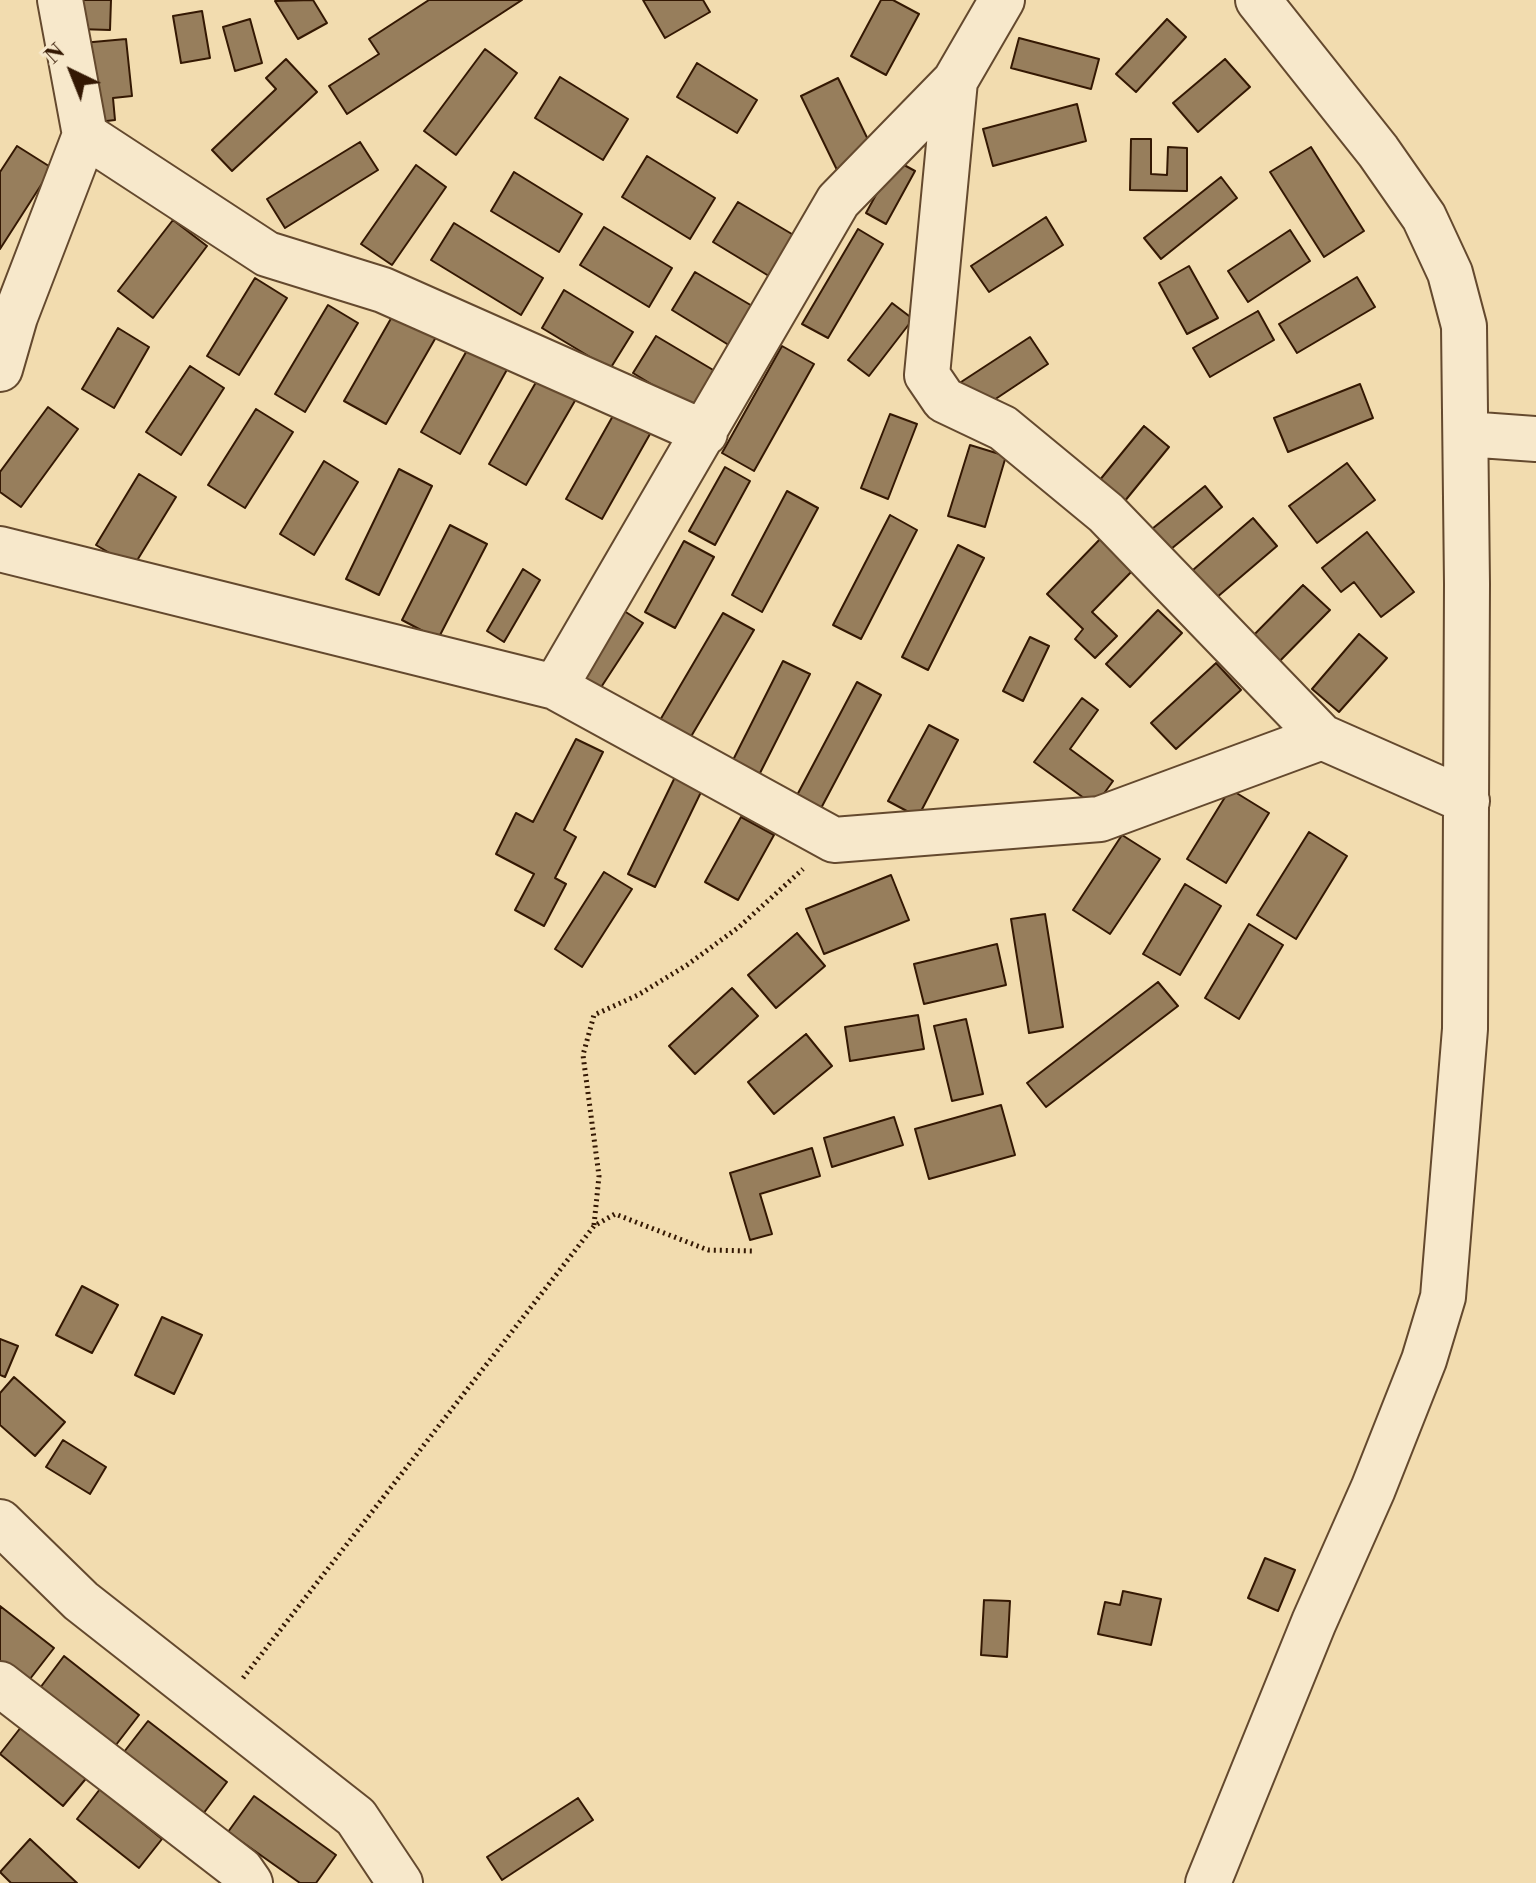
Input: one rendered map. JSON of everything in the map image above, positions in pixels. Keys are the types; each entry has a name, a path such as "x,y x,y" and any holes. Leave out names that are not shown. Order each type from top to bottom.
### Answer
{"street":[{"path":"0,369 8,313 85,135 60,0"},
{"path":"555,687 838,201 955,81 1002,0"},
{"path":"1208,1883 1314,1622 1373,1489 1424,1360 1443,1297 1465,1029 1464,326 1450,273 1424,217 1378,151 1258,0"},
{"path":"955,81 927,375 944,400 1003,428 1106,513 1322,737 1467,801"},
{"path":"85,135 267,254 383,290 705,433"},
{"path":"1466,434 1536,439"},
{"path":"0,549 555,687 834,840 1100,819 1322,737"},
{"path":"0,1522 81,1601 356,1817 400,1883"},
{"path":"0,1684 241,1870 250,1883"}],"path":[{"path":"594,1226 599,1176 583,1055 594,1015 638,995 687,965 739,927 834,840"},
{"path":"218,1711 594,1226 615,1214 708,1250 753,1251"}],"building":[{"path":"78,0 111,0 110,30 78,29"},
{"path":"313,0 327,23 298,39 275,1"},
{"path":"429,0 522,0 347,114 329,86 379,54 369,39"},
{"path":"643,0 703,0 710,12 665,38"},
{"path":"881,0 893,0 919,14 886,75 851,56"},
{"path":"202,11 210,58 181,63 173,16"},
{"path":"250,19 262,63 235,71 223,27"},
{"path":"1167,19 1186,37 1136,92 1116,74"},
{"path":"1019,38 1099,59 1091,89 1011,68"},
{"path":"126,39 132,96 113,98 115,120 90,123 82,43"},
{"path":"485,49 517,73 456,155 424,131"},
{"path":"286,59 317,92 232,171 212,150 276,89 266,78"},
{"path":"1225,59 1250,87 1198,132 1173,103"},
{"path":"697,63 757,100 737,133 677,97"},
{"path":"560,77 628,119 603,160 535,118"},
{"path":"838,78 875,154 838,172 801,96"},
{"path":"1077,104 1086,141 993,166 983,129"},
{"path":"1131,139 1151,139 1151,174 1167,175 1168,147 1187,148 1187,191 1130,190"},
{"path":"360,142 378,170 285,228 267,199"},
{"path":"17,146 52,168 0,249 0,172"},
{"path":"1311,147 1364,231 1324,257 1270,172"},
{"path":"647,156 715,198 690,239 622,197"},
{"path":"895,160 915,171 886,224 866,213"},
{"path":"416,165 446,187 392,265 361,244"},
{"path":"514,172 582,214 559,252 491,211"},
{"path":"1221,177 1237,198 1161,259 1144,238"},
{"path":"738,202 807,243 782,284 713,242"},
{"path":"1046,217 1063,245 989,292 971,266"},
{"path":"173,220 207,246 153,318 118,291"},
{"path":"454,223 543,278 521,315 431,260"},
{"path":"604,227 672,268 649,307 580,265"},
{"path":"858,229 883,244 828,338 802,324"},
{"path":"1290,230 1310,261 1248,302 1228,271"},
{"path":"1189,266 1218,318 1187,334 1159,283"},
{"path":"695,272 764,313 740,352 672,310"},
{"path":"1357,277 1375,307 1297,353 1279,324"},
{"path":"255,278 287,298 239,375 207,356"},
{"path":"564,290 633,332 610,369 542,328"},
{"path":"892,303 913,319 869,376 848,360"},
{"path":"328,305 358,323 305,412 275,394"},
{"path":"397,308 439,332 386,424 344,401"},
{"path":"1258,311 1274,340 1210,377 1193,348"},
{"path":"118,328 149,347 114,408 82,389"},
{"path":"656,336 725,377 702,415 633,373"},
{"path":"1030,337 1048,364 976,412 958,384"},
{"path":"470,345 509,366 460,454 421,432"},
{"path":"782,346 814,364 754,471 722,453"},
{"path":"190,366 224,388 181,455 146,432"},
{"path":"539,377 576,399 526,485 489,464"},
{"path":"1360,384 1373,418 1288,452 1274,418"},
{"path":"48,407 78,429 21,507 0,492 0,472"},
{"path":"256,409 293,432 245,508 208,485"},
{"path":"614,414 650,434 602,519 566,499"},
{"path":"890,414 917,424 888,499 861,488"},
{"path":"1144,426 1169,447 1115,513 1090,492"},
{"path":"970,445 1006,456 985,527 948,516"},
{"path":"324,461 358,482 314,555 280,534"},
{"path":"1347,463 1375,500 1317,543 1289,506"},
{"path":"725,467 750,481 715,545 689,531"},
{"path":"399,469 432,486 379,595 346,579"},
{"path":"139,474 176,497 133,567 96,545"},
{"path":"1205,486 1222,507 1165,554 1147,533"},
{"path":"787,491 818,508 762,612 732,595"},
{"path":"890,515 917,530 861,639 833,625"},
{"path":"1253,518 1277,546 1209,604 1186,576"},
{"path":"450,525 487,544 438,639 402,620"},
{"path":"1367,532 1414,592 1381,617 1354,582 1341,592 1322,568"},
{"path":"1102,537 1135,568 1092,612 1117,636 1095,658 1075,639 1083,629 1047,594"},
{"path":"684,541 714,557 675,628 645,612"},
{"path":"958,545 984,558 928,670 902,657"},
{"path":"523,569 540,580 504,642 487,631"},
{"path":"1303,585 1330,610 1270,671 1244,645"},
{"path":"621,609 643,623 596,695 574,680"},
{"path":"1158,610 1182,633 1130,687 1106,664"},
{"path":"723,613 754,630 686,745 656,727"},
{"path":"1359,634 1387,658 1339,712 1312,689"},
{"path":"1030,637 1049,646 1023,701 1003,691"},
{"path":"783,661 810,674 758,777 731,764"},
{"path":"1216,663 1241,690 1176,749 1151,723"},
{"path":"857,682 881,695 819,812 795,799"},
{"path":"1082,698 1098,710 1070,749 1113,781 1095,806 1034,762"},
{"path":"929,725 958,740 918,817 888,801"},
{"path":"576,739 603,752 564,830 576,837 555,878 566,884 544,926 515,910 534,874 496,854 516,813 533,822"},
{"path":"676,775 703,788 655,887 628,874"},
{"path":"1230,789 1269,813 1226,883 1187,859"},
{"path":"741,817 774,835 738,900 705,882"},
{"path":"1309,832 1347,856 1296,939 1257,915"},
{"path":"1122,835 1160,859 1110,934 1073,910"},
{"path":"604,872 632,889 582,967 555,949"},
{"path":"891,875 909,920 824,954 806,909"},
{"path":"1185,884 1221,906 1180,975 1143,954"},
{"path":"1045,914 1063,1027 1029,1033 1011,919"},
{"path":"1249,924 1283,945 1239,1019 1205,998"},
{"path":"797,933 825,966 776,1008 748,975"},
{"path":"997,944 1006,985 924,1004 914,964"},
{"path":"1158,982 1178,1006 1046,1107 1027,1083"},
{"path":"732,988 758,1016 695,1074 669,1046"},
{"path":"918,1015 924,1049 850,1061 845,1027"},
{"path":"966,1019 983,1094 952,1101 934,1026"},
{"path":"806,1034 832,1066 774,1114 748,1082"},
{"path":"1001,1105 1015,1155 929,1179 915,1129"},
{"path":"894,1117 903,1145 832,1167 824,1138"},
{"path":"812,1148 820,1176 760,1194 772,1234 750,1240 730,1173"},
{"path":"82,1286 118,1305 92,1353 56,1335"},
{"path":"162,1317 202,1335 174,1394 135,1375"},
{"path":"0,1339 18,1346 5,1377 0,1375"},
{"path":"14,1377 65,1422 35,1456 0,1425 0,1393"},
{"path":"63,1440 106,1467 90,1494 46,1467"},
{"path":"1265,1558 1295,1570 1278,1611 1248,1598"},
{"path":"1123,1591 1161,1599 1151,1645 1098,1634 1105,1602 1120,1605"},
{"path":"984,1600 1010,1601 1007,1657 981,1655"},
{"path":"0,1606 54,1648 23,1688 0,1670"},
{"path":"64,1656 139,1715 109,1754 34,1696"},
{"path":"148,1721 227,1782 197,1822 117,1761"},
{"path":"25,1722 89,1775 63,1806 0,1754"},
{"path":"100,1789 162,1839 139,1868 77,1819"},
{"path":"254,1796 336,1855 316,1883 300,1883 228,1832"},
{"path":"578,1798 593,1820 502,1880 487,1857"},
{"path":"30,1839 77,1883 11,1883 0,1872"}]}
